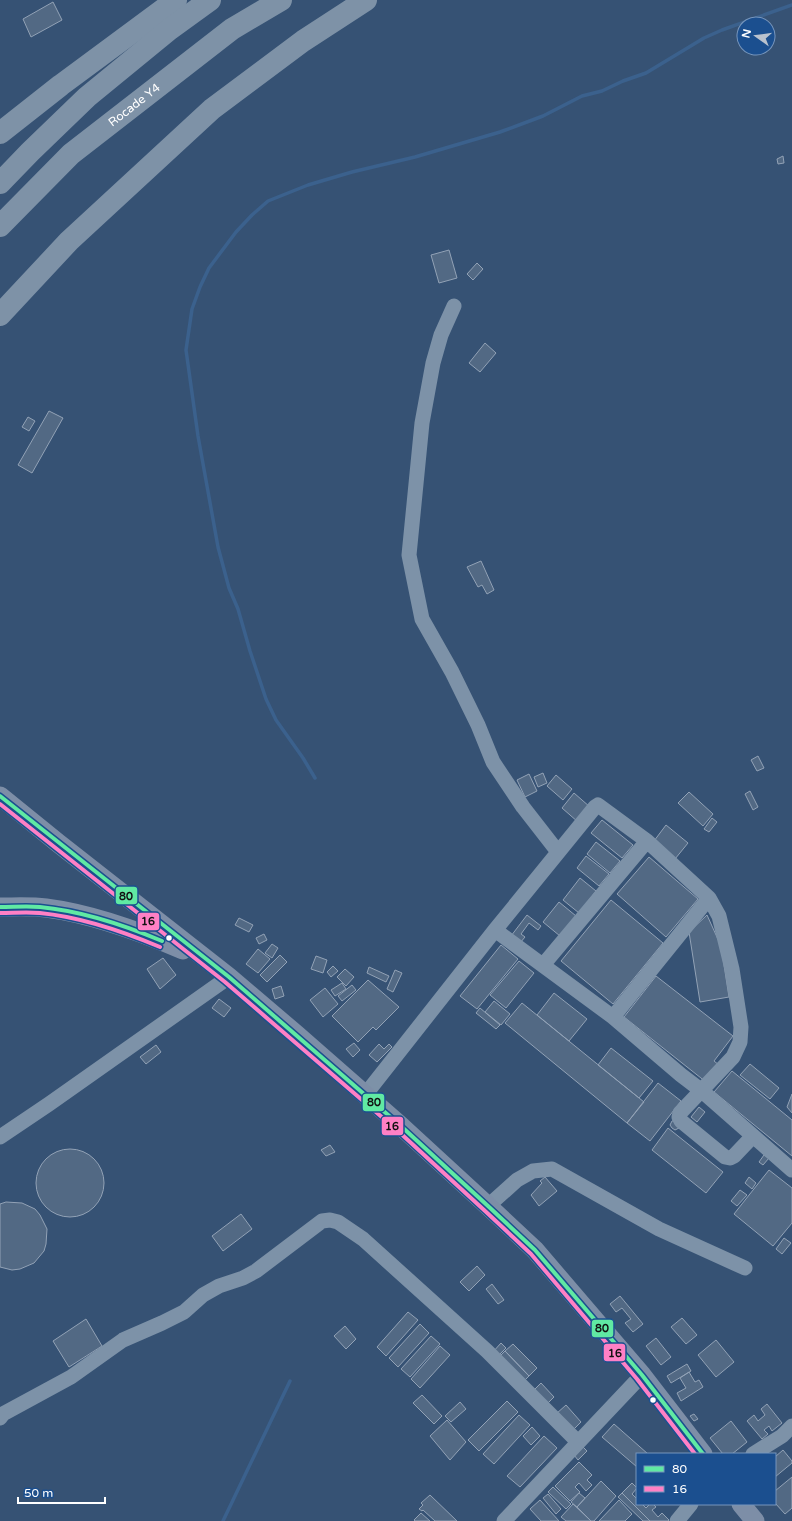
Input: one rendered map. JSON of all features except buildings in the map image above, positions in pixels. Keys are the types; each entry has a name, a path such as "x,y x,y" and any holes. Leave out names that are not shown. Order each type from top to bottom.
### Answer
{"highway":[{"path":"0,133 61,84 176,0"},
{"path":"0,183 87,97 170,29 210,0"},
{"name":"Rocade Y4","path":"0,226 71,154 232,29 281,0"},
{"path":"0,315 68,241 212,109 303,41 366,0"}],"main road":[{"path":"0,796 228,977 402,1127 535,1250 642,1375 701,1453"},
{"path":"0,907 45,908 94,918 133,930 182,950 228,977"},
{"path":"742,1505 755,1521"}],"street":[{"path":"454,306 441,335 433,363 422,423 409,555 422,619 452,672 478,725 493,762 524,807 558,852"},
{"path":"365,1095 495,930 598,805 647,841 709,898 719,916 732,969 741,1027 740,1042 733,1057 680,1113 679,1117 681,1121 725,1157 730,1158 734,1156 753,1136"},
{"path":"543,965 647,841"},
{"path":"613,1017 709,898"},
{"path":"495,930 613,1017 791,1168"},
{"path":"0,1137 228,977"},
{"path":"488,1206 517,1180 533,1171 552,1169 659,1229 745,1268"},
{"path":"1,1414 71,1378 122,1340 184,1312 203,1296 219,1286 243,1278 256,1271 322,1221 330,1220 338,1222 363,1239 487,1351 578,1442"},
{"path":"504,1521 642,1375"},
{"path":"755,1453 782,1436 792,1426"},
{"path":"677,1521 690,1505"}],"waterway":[{"path":"315,778 303,758 276,720 266,699 238,609 229,588 218,547 198,436 186,350 192,309 209,268 236,232 268,201 308,185 352,172 415,157 500,132 543,116 582,96 602,91 623,81 646,73 704,38 792,5"},
{"path":"223,1521 290,1381"}],"transit line":[{"name":"80","path":"0,796 229,977 402,1127 488,1206 535,1250 642,1375 702,1453"},
{"name":"16","path":"0,804 225,982 398,1131 484,1210 531,1254 637,1379 694,1453"},
{"name":"80","path":"0,907 40,907 87,915 118,924 162,941"},
{"name":"16","path":"0,913 40,913 86,921 116,930 160,947"}]}
